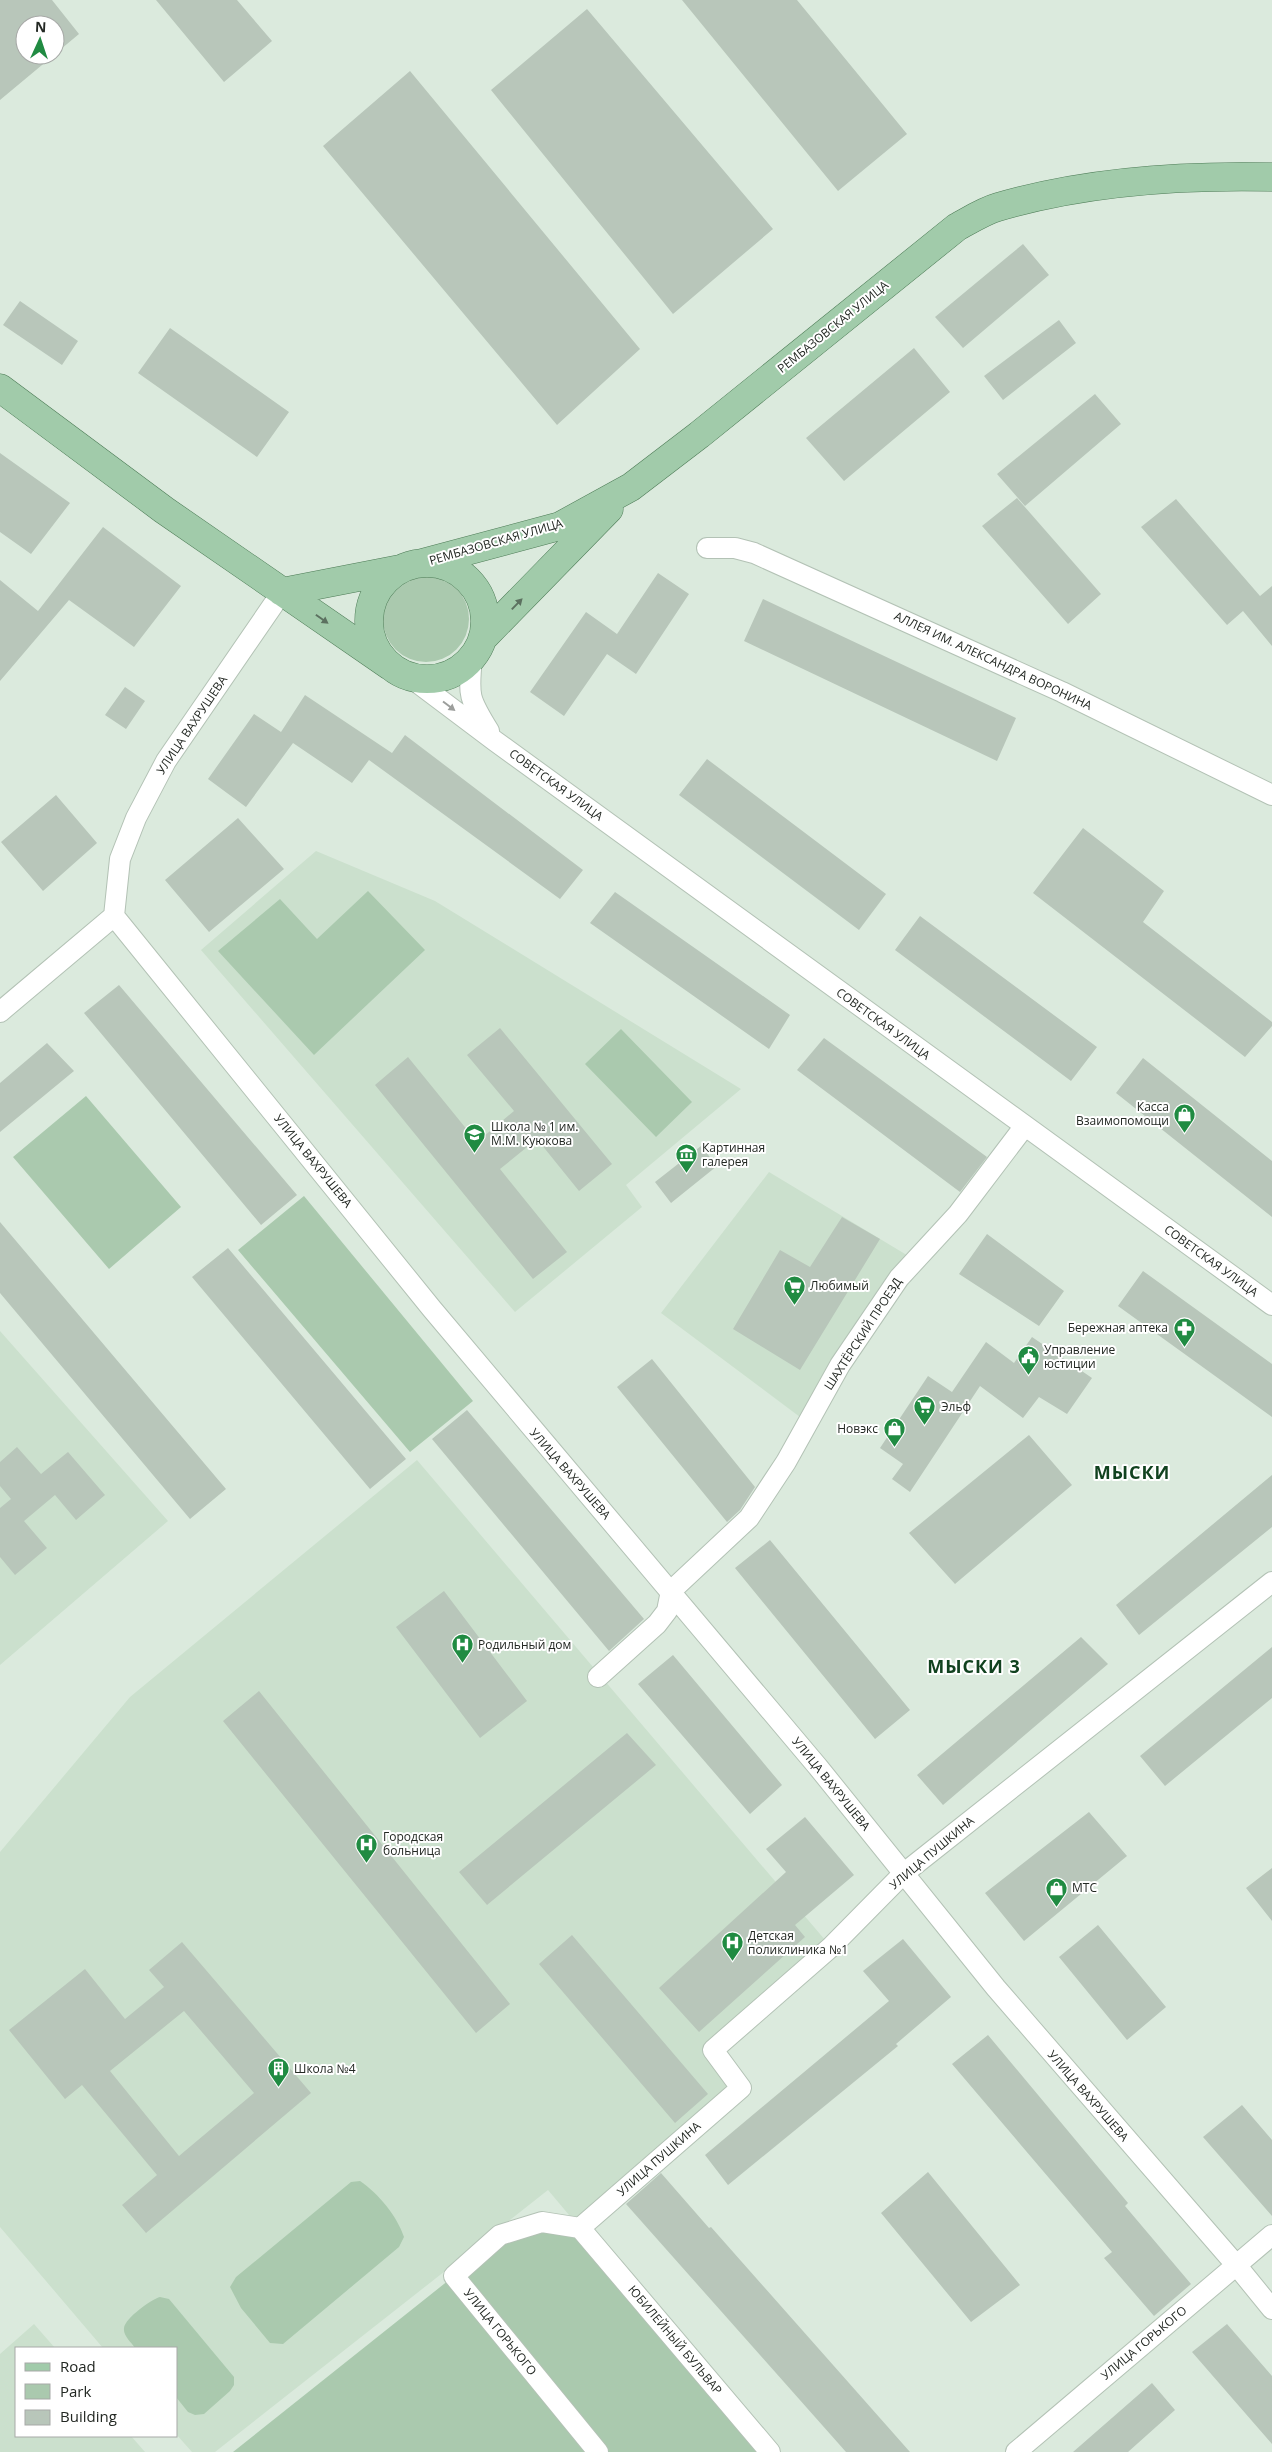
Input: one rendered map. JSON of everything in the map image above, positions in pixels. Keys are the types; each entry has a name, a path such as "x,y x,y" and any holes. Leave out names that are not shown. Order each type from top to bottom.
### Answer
{"main road":[{"name":"РЕМБАЗОВСКАЯ УЛИЦА","path":"282,592 411,566 560,526 631,487 699,435 957,227 996,207 1098,186 1164,179 1272,177"},
{"path":"0,388 164,510 282,592 400,671 432,679 454,673 631,487"},
{"path":"400,671 376,648 369,626 372,604 382,584 411,566 445,565 465,576 479,594 485,616 478,648"}],"street":[{"name":"АЛЛЕЯ ИМ. АЛЕКСАНДРА ВОРОНИНА","path":"707,548 735,548 754,553 1062,692 1272,795"},
{"name":"УЛИЦА ВАХРУШЕВА","path":"282,592 166,761 136,818 120,858 114,916 444,1323 559,1462 671,1591 818,1767 1002,1996 1237,2266 1272,2309"},
{"path":"478,648 470,683 472,703 495,742"},
{"name":"СОВЕТСКАЯ УЛИЦА","path":"400,671 1024,1127 1272,1305"},
{"path":"0,1012 114,916"},
{"name":"ШАХТЁРСКИЙ ПРОЕЗД","path":"671,1591 749,1518 786,1462 840,1365 899,1278 958,1214 1024,1127"},
{"name":"УЛИЦА ПУШКИНА","path":"580,2228 740,2088 713,2050 831,1947 903,1874 1272,1582"},
{"path":"598,1677 657,1624 667,1611 671,1591"},
{"name":"УЛИЦА ГОРЬКОГО","path":"580,2228 542,2222 500,2235 454,2276 598,2452"},
{"name":"ЮБИЛЕЙНЫЙ БУЛЬВАР","path":"580,2228 770,2452"},
{"name":"УЛИЦА ГОРЬКОГО","path":"1016,2452 1272,2235"}],"shaded area":[{"path":"316,851 435,901 741,1089 626,1185 642,1207 515,1312 201,950"},
{"path":"769,1172 915,1260 808,1423 661,1313"},
{"path":"0,1331 168,1521 0,1665"},
{"path":"417,1460 831,1947 713,2050 741,2088 580,2228 548,2190 215,2452 192,2452 178,2436 178,2347 102,2347 0,2227 0,1852 130,1697"},
{"path":"34,2324 54,2347 15,2347 15,2437 132,2437 145,2452 0,2452 0,2354"}],"green space":[{"path":"418,576 434,576 443,579 457,588 466,602 469,619 466,636 457,650 443,659 434,662 418,662 402,655 390,643 383,627 383,611 390,595 402,583"},
{"path":"368,891 425,950 314,1055 218,951 280,899 317,939"},
{"path":"621,1029 692,1102 656,1137 585,1064"},
{"path":"86,1096 181,1207 109,1269 13,1157"},
{"path":"304,1196 473,1401 410,1452 238,1250"},
{"path":"360,2181 380,2199 397,2221 404,2237 399,2247 283,2344 270,2343 241,2308 230,2287 236,2277 351,2182"},
{"path":"579,2228 770,2452 233,2452 454,2276 500,2235"},
{"path":"156,2298 169,2299 234,2377 234,2385 230,2391 204,2414 195,2415 188,2412 178,2400 178,2347 134,2347 125,2334 124,2328 129,2319"}],"building":[{"path":"0,0 52,0 64,15 15,15 15,65 42,65 0,100"},
{"path":"156,0 237,0 272,41 224,82"},
{"path":"682,0 797,0 907,134 838,191"},
{"path":"587,9 773,229 673,314 491,90"},
{"path":"65,16 79,34 65,46"},
{"path":"410,71 640,349 557,425 323,146"},
{"path":"1023,244 1049,275 963,348 935,317"},
{"path":"20,301 78,341 62,365 3,325"},
{"path":"1059,320 1076,343 1003,400 984,376"},
{"path":"170,328 289,412 257,457 138,373"},
{"path":"914,348 950,392 844,481 806,438"},
{"path":"1095,394 1121,424 1025,506 997,474"},
{"path":"0,453 70,503 31,554 0,532"},
{"path":"1017,498 1101,594 1068,624 982,526"},
{"path":"1176,499 1260,596 1272,586 1272,646 1243,611 1227,625 1141,527"},
{"path":"103,527 181,586 134,647 69,600 0,681 0,580 38,611"},
{"path":"658,573 689,594 636,674 607,654 564,716 530,692 586,612 617,634"},
{"path":"763,599 1016,718 997,761 744,641"},
{"path":"125,687 145,701 126,729 105,715"},
{"path":"305,695 392,753 405,735 583,870 560,899 369,760 352,783 293,743 246,807 208,779 254,714 281,732"},
{"path":"707,759 886,894 859,930 679,795"},
{"path":"56,795 97,843 43,891 1,842"},
{"path":"238,818 284,869 209,932 165,880"},
{"path":"1083,828 1164,891 1143,922 1272,1022 1272,1026 1245,1057 1033,893"},
{"path":"615,892 790,1015 769,1049 590,923"},
{"path":"920,916 1097,1047 1071,1081 895,950"},
{"path":"119,985 297,1195 261,1225 84,1013"},
{"name":"Школа № 1 им. М.М. Куюкова","path":"500,1028 612,1164 579,1191 537,1139 500,1169 567,1252 533,1279 375,1085 408,1057 477,1142 514,1111 467,1055"},
{"path":"824,1038 987,1157 960,1192 797,1070"},
{"path":"47,1043 74,1071 0,1132 0,1083"},
{"path":"1143,1058 1272,1161 1272,1217 1116,1093"},
{"name":"Картинная галерея","path":"701,1146 717,1166 671,1203 655,1182"},
{"name":"Любимый","path":"842,1217 880,1239 800,1370 733,1329 780,1250 810,1267"},
{"path":"0,1222 226,1489 190,1519 0,1293"},
{"path":"987,1234 1064,1291 1039,1326 959,1274"},
{"path":"228,1248 406,1459 370,1489 192,1277"},
{"path":"1143,1271 1272,1364 1272,1417 1118,1306"},
{"path":"1032,1337 1092,1378 1067,1414 1039,1397 1023,1418 980,1386 910,1492 892,1479 903,1464 880,1448 928,1376 952,1392 986,1342 1014,1363"},
{"path":"652,1359 755,1487 740,1510 727,1522 617,1387"},
{"path":"467,1410 644,1619 609,1651 432,1439"},
{"path":"1029,1435 1072,1485 955,1584 909,1533"},
{"path":"17,1447 41,1474 68,1452 105,1495 76,1520 55,1495 24,1521 47,1548 15,1575 0,1557 0,1508 11,1499 0,1486 0,1462"},
{"path":"1272,1475 1272,1527 1139,1635 1116,1605"},
{"path":"770,1540 910,1710 875,1739 735,1568"},
{"name":"Родильный дом","path":"444,1591 527,1701 480,1738 396,1627"},
{"path":"1081,1637 1108,1664 943,1805 917,1775"},
{"path":"1272,1647 1272,1698 1165,1786 1140,1756"},
{"path":"673,1655 782,1785 750,1814 638,1684"},
{"name":"Городская больница","path":"259,1691 510,2004 476,2033 223,1721"},
{"path":"627,1733 656,1765 487,1905 459,1872"},
{"path":"1089,1812 1127,1856 1024,1941 985,1893"},
{"name":"Детская поликлиника №1","path":"805,1817 854,1875 795,1925 805,1937 699,2032 659,1988 786,1872 766,1849"},
{"path":"1272,1868 1272,1921 1246,1888"},
{"path":"1098,1925 1166,2007 1127,2040 1059,1957"},
{"path":"572,1935 708,2094 675,2123 539,1964"},
{"path":"903,1939 951,1997 896,2044 898,2046 728,2185 705,2155 889,2001 863,1971"},
{"name":"Школа №4","path":"182,1942 311,2093 146,2233 122,2205 157,2175 82,2085 65,2099 9,2030 85,1969 125,2019 164,1987 149,1970","holes":["184,2011 254,2093 179,2156 110,2071"]},
{"path":"988,2035 1128,2203 1125,2206 1191,2284 1154,2316 1104,2258 1112,2252 952,2064"},
{"path":"1242,2105 1272,2140 1272,2216 1203,2137"},
{"path":"928,2172 1020,2285 971,2322 881,2213"},
{"path":"661,2173 910,2452 846,2452 626,2204"},
{"path":"1227,2324 1272,2376 1272,2444 1192,2352"},
{"path":"1152,2383 1175,2410 1128,2452 1073,2452"}],"place":[{"name":"Касса Взаимопомощи","path":"1185,1133"},
{"name":"Школа № 1 им. М.М. Куюкова","path":"475,1153"},
{"name":"Картинная галерея","path":"686,1174"},
{"name":"Любимый","path":"794,1305"},
{"name":"Бережная аптека","path":"1184,1347"},
{"name":"Управление юстиции","path":"1028,1376"},
{"name":"Эльф","path":"925,1426"},
{"name":"Новэкс","path":"894,1448"},
{"name":"Родильный дом","path":"462,1664"},
{"name":"Городская больница","path":"367,1863"},
{"name":"МТС","path":"1056,1907"},
{"name":"Детская поликлиника №1","path":"732,1962"},
{"name":"Школа №4","path":"278,2088"}],"district":[{"name":"МЫСКИ","path":"1132,1473"},
{"name":"МЫСКИ 3","path":"974,1667"}]}
